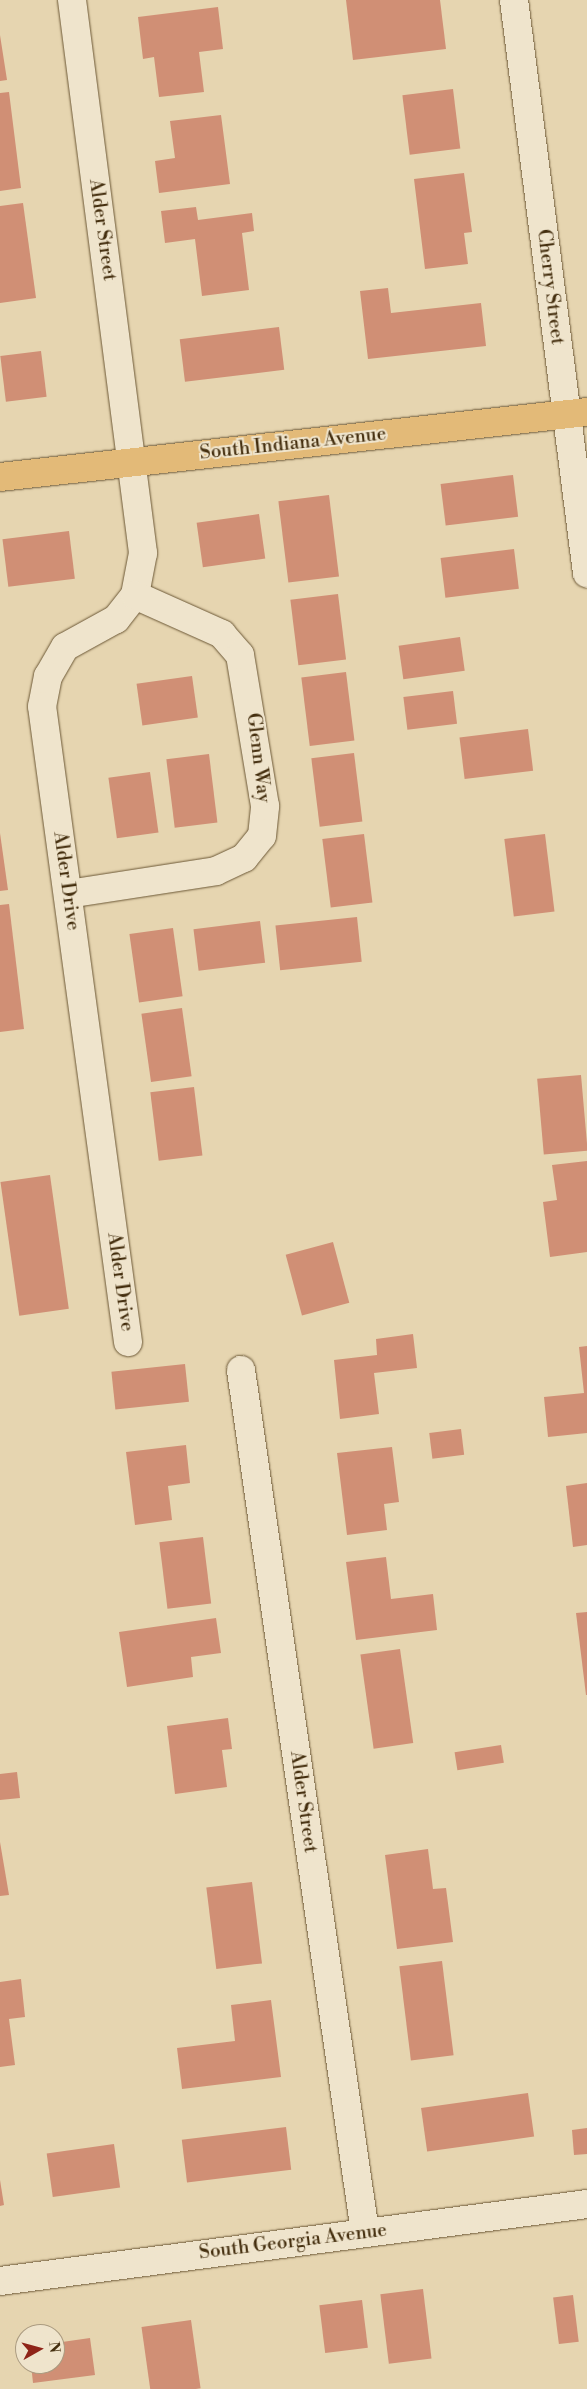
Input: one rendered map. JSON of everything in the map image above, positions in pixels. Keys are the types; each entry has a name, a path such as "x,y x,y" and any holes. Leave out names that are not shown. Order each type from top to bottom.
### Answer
{"main road":[{"name":"South Indiana Avenue","path":"0,476 577,413"}],"street":[{"name":"Alder Street","path":"72,0 133,461"},
{"name":"Cherry Street","path":"514,0 577,413 587,573"},
{"name":"Alder Drive","path":"128,1342 42,706 48,676 65,646 116,619 135,595 143,553 133,461"},
{"name":"Glenn Way","path":"68,894 216,871 244,858 262,836 265,806 240,655 222,634 135,595"},
{"name":"Alder Street","path":"242,1370 365,2233"},
{"name":"South Georgia Avenue","path":"0,2280 587,2204"}],"building":[{"path":"346,0 440,0 446,49 353,60"},
{"path":"218,7 223,49 199,52 204,92 159,97 154,57 143,59 138,17"},
{"path":"0,35 7,80 0,81"},
{"path":"453,89 460,149 410,155 402,95"},
{"path":"9,92 21,188 0,191 0,93"},
{"path":"221,115 230,184 159,193 155,161 175,158 170,121"},
{"path":"464,173 472,232 464,233 468,264 425,269 414,179"},
{"path":"23,203 36,298 0,303 0,206"},
{"path":"196,207 198,220 252,213 254,231 242,233 249,290 202,296 195,239 165,243 161,211"},
{"path":"388,288 391,313 481,303 486,346 368,359 360,291"},
{"path":"279,327 284,370 185,382 180,339"},
{"path":"41,351 47,397 6,402 0,356"},
{"path":"513,475 518,517 446,526 441,484"},
{"path":"329,495 339,576 288,583 278,501"},
{"path":"259,514 265,559 203,567 197,523"},
{"path":"69,531 75,579 8,587 2,539"},
{"path":"514,549 519,589 445,598 441,558"},
{"path":"338,594 346,660 298,665 290,600"},
{"path":"460,637 465,671 403,679 399,646"},
{"path":"346,672 354,740 310,746 301,677"},
{"path":"192,676 198,718 142,725 137,684"},
{"path":"453,691 457,724 407,730 403,697"},
{"path":"528,729 533,771 465,779 460,737"},
{"path":"354,753 362,821 320,827 311,758"},
{"path":"209,754 217,822 175,828 166,759"},
{"path":"150,772 158,832 117,838 108,778"},
{"path":"0,833 8,890 0,891"},
{"path":"364,834 372,902 331,908 322,839"},
{"path":"545,834 555,911 514,916 504,839"},
{"path":"9,904 24,1029 0,1032 0,905"},
{"path":"357,917 362,962 280,970 275,926"},
{"path":"260,921 265,963 199,971 193,929"},
{"path":"173,928 183,996 139,1002 129,934"},
{"path":"182,1008 192,1076 151,1082 141,1014"},
{"path":"581,1075 587,1151 544,1155 537,1079"},
{"path":"194,1087 202,1155 159,1161 150,1092"},
{"path":"587,1161 587,1252 550,1257 543,1202 557,1200 552,1165"},
{"path":"50,1175 69,1309 19,1316 0,1182"},
{"path":"333,1242 349,1303 302,1316 286,1255"},
{"path":"413,1334 417,1368 374,1373 379,1414 340,1419 334,1360 377,1355 376,1339"},
{"path":"587,1346 587,1433 548,1437 544,1397 584,1393 579,1347"},
{"path":"185,1364 189,1402 115,1410 111,1372"},
{"path":"461,1429 464,1455 432,1459 429,1433"},
{"path":"186,1445 190,1483 168,1486 172,1520 135,1525 126,1452"},
{"path":"392,1447 399,1502 384,1504 387,1530 347,1535 337,1453"},
{"path":"587,1483 587,1545 573,1547 566,1486"},
{"path":"203,1537 211,1604 167,1609 159,1542"},
{"path":"386,1557 391,1599 433,1594 437,1630 356,1640 346,1562"},
{"path":"587,1612 587,1695 586,1695 576,1613"},
{"path":"216,1618 221,1653 191,1657 193,1677 127,1687 119,1632"},
{"path":"400,1649 413,1743 374,1749 360,1655"},
{"path":"228,1718 232,1749 222,1750 227,1787 175,1794 167,1726"},
{"path":"501,1745 504,1763 457,1770 455,1752"},
{"path":"17,1772 20,1798 0,1800 0,1774"},
{"path":"0,1842 9,1895 0,1896"},
{"path":"428,1849 433,1889 446,1888 453,1942 397,1949 385,1855"},
{"path":"252,1882 262,1963 216,1969 206,1888"},
{"path":"442,1961 454,2055 411,2061 399,1966"},
{"path":"21,1979 25,2017 9,2019 15,2065 0,2067 0,1982"},
{"path":"271,2000 281,2077 182,2089 177,2048 235,2041 231,2005"},
{"path":"528,2093 534,2137 427,2152 421,2108"},
{"path":"286,2127 291,2170 187,2182 182,2140"},
{"path":"587,2128 587,2154 574,2155 572,2130"},
{"path":"114,2144 120,2188 53,2197 47,2153"},
{"path":"0,2180 4,2205 0,2206"},
{"path":"423,2289 432,2358 389,2364 380,2294"},
{"path":"573,2295 579,2342 559,2344 553,2297"},
{"path":"362,2300 368,2348 325,2353 319,2305"},
{"path":"191,2320 201,2388 150,2389 141,2327"},
{"path":"90,2338 95,2375 33,2383 32,2374 65,2374 65,2342"}]}
